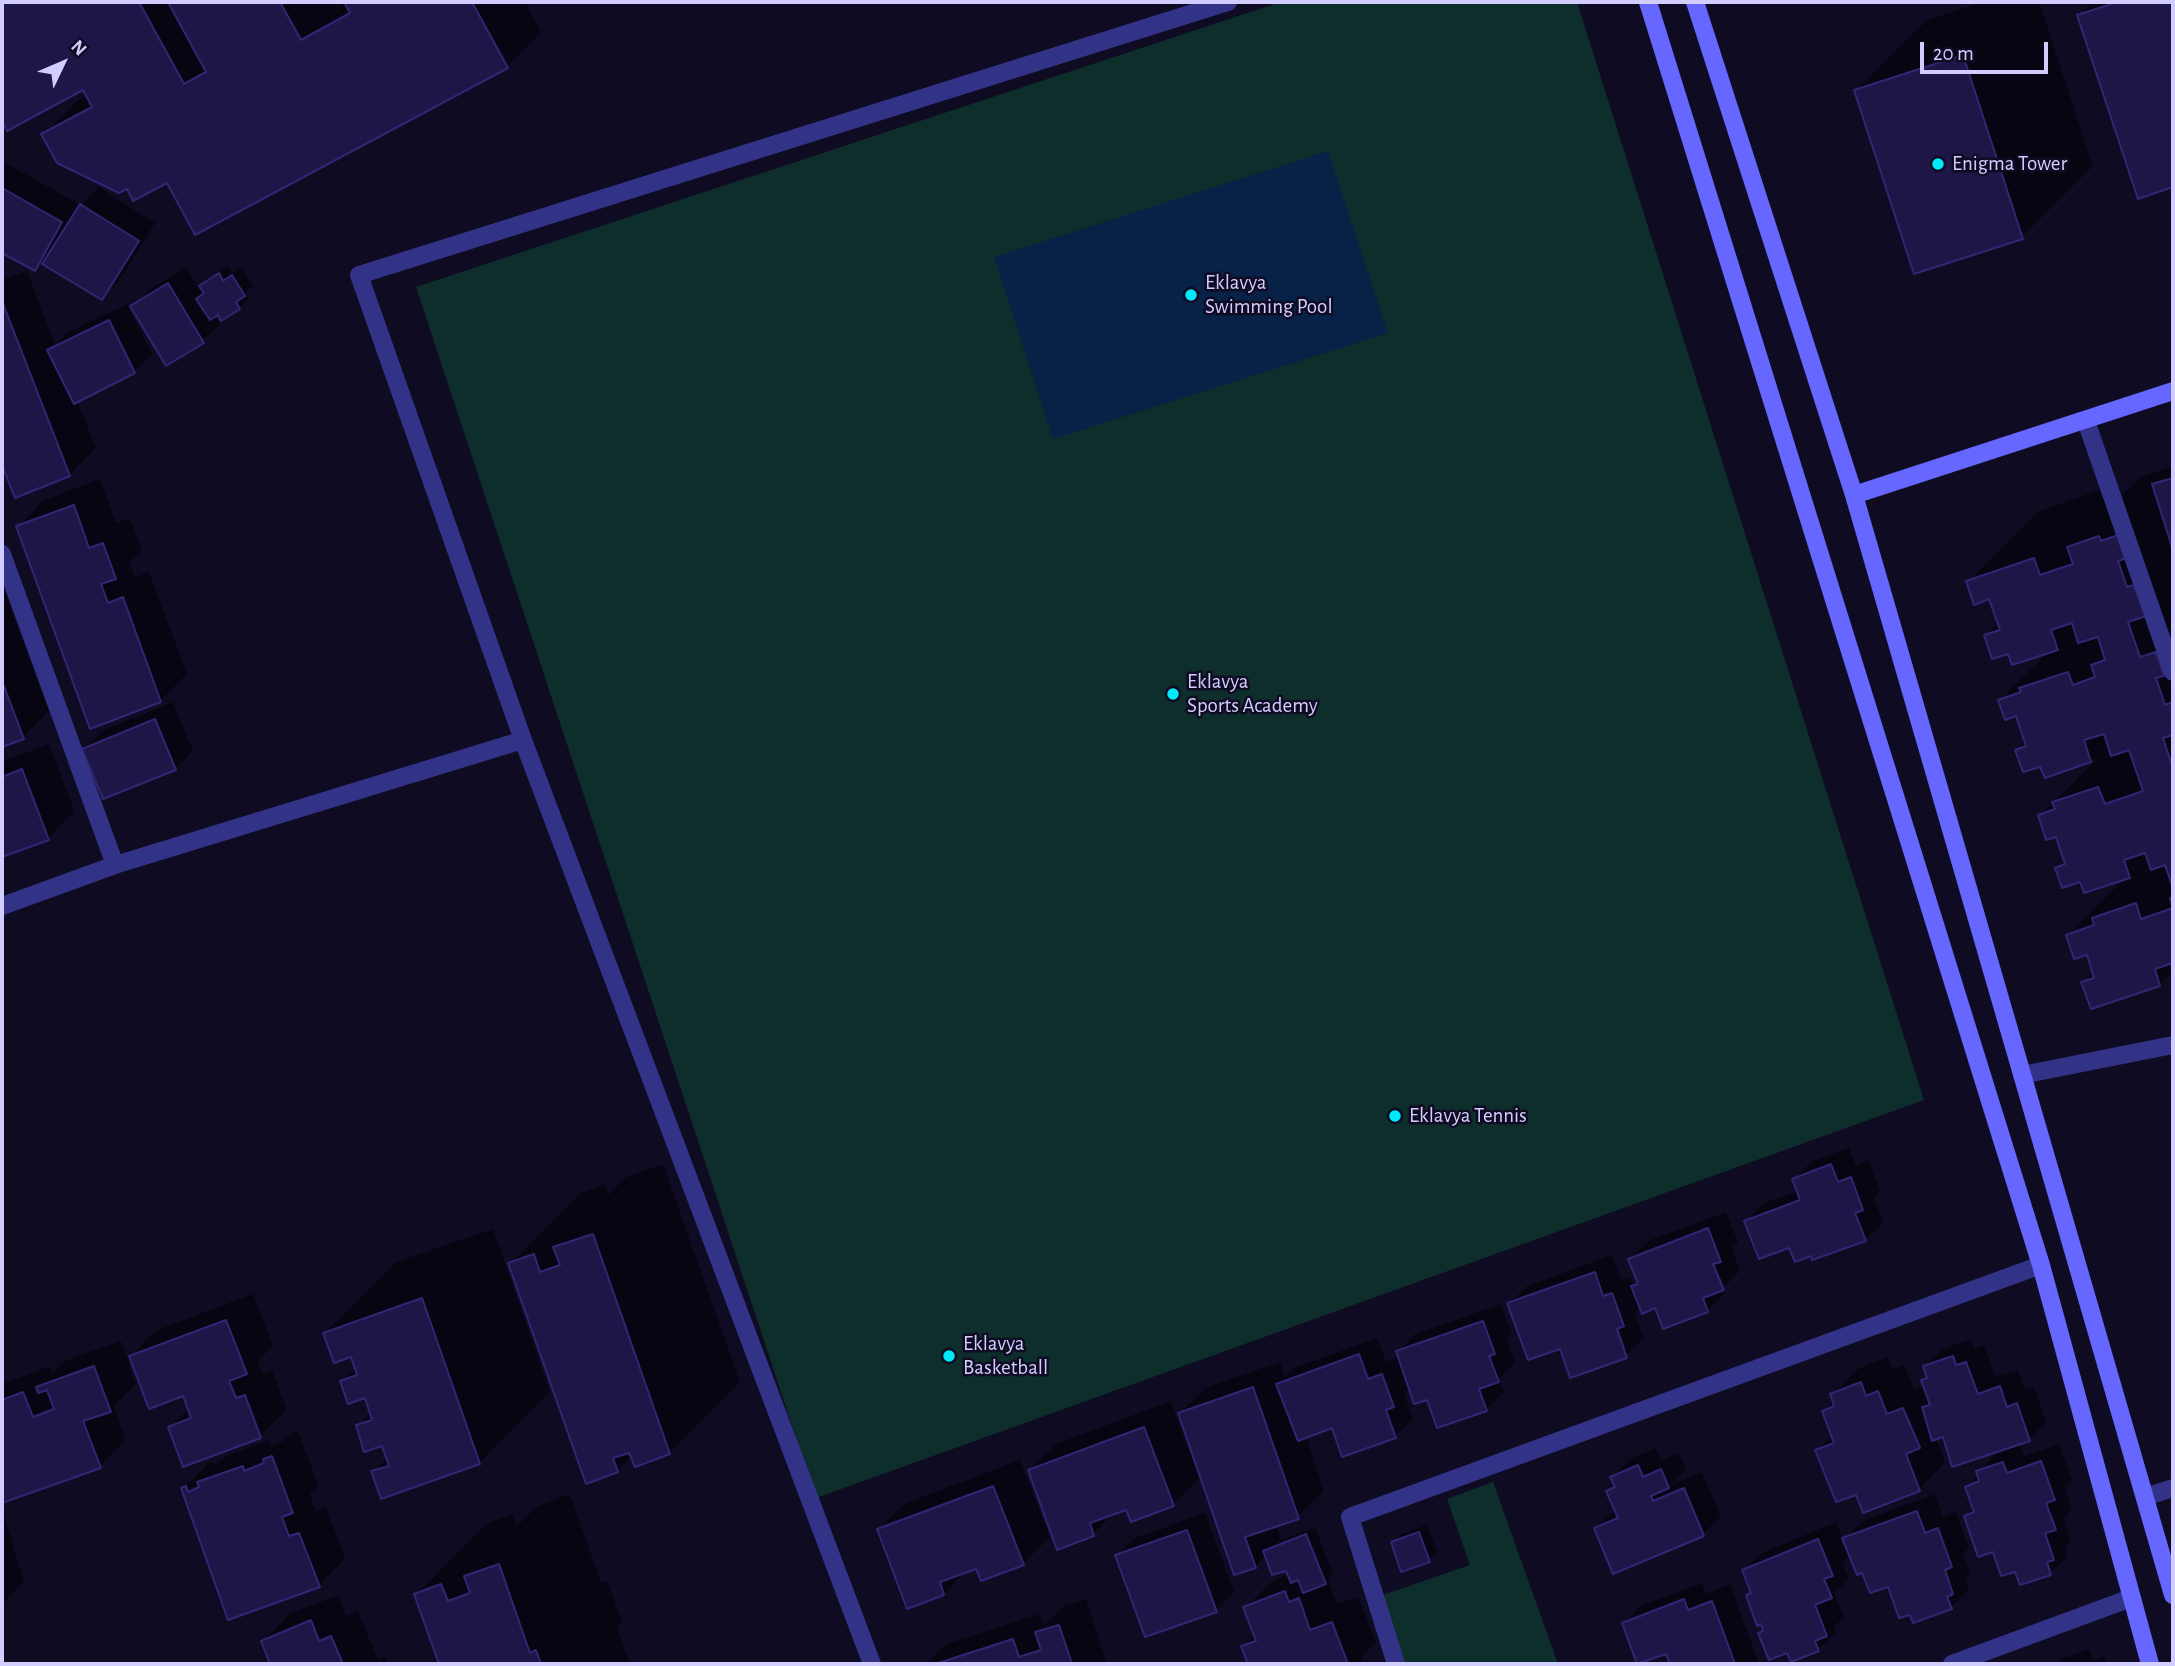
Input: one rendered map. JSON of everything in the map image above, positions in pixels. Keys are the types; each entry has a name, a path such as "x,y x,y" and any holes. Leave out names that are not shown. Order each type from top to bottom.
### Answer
{"street":[{"path":"872,1664 523,740 359,275 1228,2"},
{"path":"1648,2 2041,1265 2150,1664"},
{"path":"1695,2 1854,495 2173,1595"},
{"path":"1854,495 2173,391"},
{"path":"2087,421 2173,672"},
{"path":"2,554 115,865"},
{"path":"2,906 115,865 523,740"},
{"path":"2022,1075 2173,1045"},
{"path":"1395,1664 1349,1517 2041,1265"},
{"path":"2145,1497 2173,1488"},
{"path":"1952,1664 2131,1598"}],"green space":[{"name":"Eklavya Sports Academy","path":"1281,2 1577,2 1924,1100 816,1498 416,287"},
{"path":"1493,1482 1558,1664 1404,1664 1380,1596 1470,1565 1447,1499"}],"water":[{"name":"Eklavya Swimming Pool","path":"1328,151 1388,333 1053,439 994,257"}],"building":[{"path":"2,2 139,2 184,84 206,72 168,2 280,2 301,40 350,13 344,2 472,2 508,68 195,235 167,183 133,201 127,189 119,193 57,163 41,134 92,107 83,90 7,131 2,121"},
{"name":"Enigma Tower","path":"2118,2 2173,2 2173,187 2138,199 2077,15"},
{"name":"Enigma Tower","path":"1963,55 2023,239 1914,274 1854,90"},
{"path":"2,188 62,222 35,271 2,253"},
{"path":"80,204 139,241 102,300 42,264"},
{"path":"219,273 223,281 232,275 245,296 236,302 240,309 221,321 218,315 210,320 196,299 204,293 199,286"},
{"path":"168,283 204,343 166,366 130,306"},
{"path":"2,301 70,476 15,498 2,465"},
{"path":"109,320 135,373 74,404 47,350"},
{"path":"2173,478 2173,550 2152,484"},
{"path":"74,505 89,548 103,543 116,579 101,584 108,603 123,597 161,702 90,729 16,526"},
{"path":"2121,534 2129,557 2118,561 2127,587 2138,584 2149,615 2128,622 2140,657 2156,652 2164,676 2156,678 2165,705 2173,702 2173,735 2163,738 2173,768 2173,888 2165,865 2151,870 2145,853 2124,860 2130,878 2084,893 2080,882 2062,888 2055,868 2065,864 2056,837 2046,840 2038,815 2055,809 2052,802 2098,787 2105,804 2143,791 2129,750 2111,756 2104,734 2084,740 2091,762 2045,778 2040,767 2023,772 2015,750 2026,746 2016,716 2005,720 1998,700 2021,692 2019,688 2068,672 2073,685 2095,677 2091,665 2105,660 2098,637 2078,643 2072,623 2051,630 2058,650 2012,665 2008,654 1992,659 1984,635 2000,630 1989,599 1974,605 1966,581 2034,558 2040,575 2073,564 2067,547 2099,536 2101,541"},
{"path":"2,681 24,739 2,747"},
{"path":"155,719 176,770 103,799 82,749"},
{"path":"22,769 49,840 2,857 2,777"},
{"path":"2136,903 2141,919 2173,908 2173,963 2155,969 2160,986 2091,1009 2081,982 2094,978 2087,955 2074,959 2066,935 2094,925 2092,918"},
{"path":"1831,1164 1838,1182 1851,1177 1863,1210 1855,1213 1866,1241 1812,1260 1811,1256 1795,1262 1789,1248 1759,1259 1744,1221 1800,1200 1792,1179"},
{"path":"1708,1228 1721,1262 1713,1264 1724,1290 1703,1298 1708,1312 1663,1329 1655,1308 1642,1314 1631,1286 1638,1284 1628,1259"},
{"path":"593,1234 670,1454 635,1467 629,1453 613,1458 618,1472 586,1484 508,1263 534,1254 540,1272 560,1265 553,1247"},
{"path":"1595,1272 1603,1296 1612,1293 1624,1326 1617,1329 1627,1358 1570,1378 1560,1349 1528,1360 1507,1303"},
{"path":"422,1298 480,1464 381,1499 371,1471 389,1466 382,1446 364,1452 356,1425 372,1420 365,1398 348,1404 340,1381 357,1375 351,1357 334,1363 323,1333"},
{"path":"226,1320 247,1374 229,1381 236,1398 245,1395 261,1438 183,1467 168,1427 191,1418 183,1396 149,1409 129,1356"},
{"path":"1483,1321 1495,1354 1489,1356 1499,1382 1479,1389 1487,1411 1437,1428 1427,1400 1414,1404 1396,1351"},
{"path":"1359,1354 1368,1379 1382,1374 1394,1407 1386,1410 1396,1438 1342,1457 1332,1428 1298,1441 1276,1384"},
{"path":"1953,1356 1956,1365 1966,1362 1978,1394 2000,1386 2007,1407 2017,1403 2030,1441 1952,1467 1943,1437 1932,1441 1922,1407 1930,1405 1921,1380 1927,1378 1923,1366"},
{"path":"94,1366 111,1412 83,1421 101,1468 2,1503 2,1400 23,1392 33,1417 54,1409 47,1390 38,1393 36,1387"},
{"path":"1861,1382 1866,1396 1878,1391 1887,1414 1903,1408 1920,1448 1906,1454 1920,1491 1863,1513 1856,1495 1836,1502 1815,1450 1834,1443 1822,1411 1834,1406 1830,1394"},
{"path":"1253,1387 1299,1519 1245,1537 1256,1568 1234,1575 1178,1413"},
{"path":"1144,1427 1174,1506 1131,1522 1126,1510 1090,1523 1094,1536 1057,1550 1028,1470"},
{"path":"272,1456 293,1513 282,1517 289,1536 299,1533 320,1587 228,1620 181,1488 186,1486 188,1492 199,1487 197,1482 243,1466 244,1471 264,1463 263,1459"},
{"path":"2041,1461 2055,1500 2046,1503 2056,1530 2045,1533 2054,1560 2047,1562 2051,1575 2020,1585 2015,1572 2001,1576 1993,1552 1978,1557 1964,1516 1974,1512 1965,1487 1979,1481 1976,1471 2003,1462 2007,1473"},
{"path":"1638,1465 1643,1477 1661,1469 1669,1488 1651,1496 1653,1501 1684,1488 1704,1536 1613,1574 1594,1528 1618,1518 1606,1491 1615,1487 1610,1477"},
{"path":"993,1486 1024,1565 981,1581 976,1569 940,1582 944,1595 907,1609 877,1529"},
{"path":"1917,1511 1925,1533 1938,1528 1952,1567 1945,1570 1953,1594 1947,1597 1952,1609 1913,1623 1910,1615 1899,1618 1888,1587 1870,1593 1862,1573 1857,1575 1842,1538"},
{"path":"1187,1530 1217,1612 1145,1637 1115,1555"},
{"path":"1419,1532 1430,1562 1401,1572 1391,1542"},
{"path":"1306,1534 1326,1584 1303,1593 1298,1580 1291,1583 1286,1571 1272,1575 1263,1551"},
{"path":"1818,1539 1833,1576 1824,1579 1832,1598 1815,1605 1827,1636 1815,1641 1819,1651 1791,1662 1787,1653 1769,1660 1758,1633 1763,1631 1761,1624 1757,1626 1746,1595 1751,1593 1742,1570"},
{"path":"499,1564 530,1653 536,1650 541,1664 439,1664 414,1594 441,1584 448,1601 470,1593 464,1576"},
{"path":"1285,1591 1289,1602 1299,1598 1310,1630 1332,1622 1348,1664 1248,1664 1241,1646 1256,1641 1243,1607"},
{"path":"1684,1599 1688,1610 1712,1601 1735,1664 1670,1664 1666,1654 1637,1664 1622,1623"},
{"path":"311,1620 319,1641 331,1636 343,1664 270,1664 261,1641"},
{"path":"1059,1625 1072,1664 935,1664 1013,1639 1019,1657 1041,1650 1035,1632"}],"place":[{"name":"Enigma Tower","path":"1938,164"},
{"name":"Eklavya Swimming Pool","path":"1191,295"},
{"name":"Eklavya Sports Academy","path":"1173,694"},
{"name":"Eklavya Tennis","path":"1395,1116"},
{"name":"Eklavya Basketball","path":"949,1356"}]}
